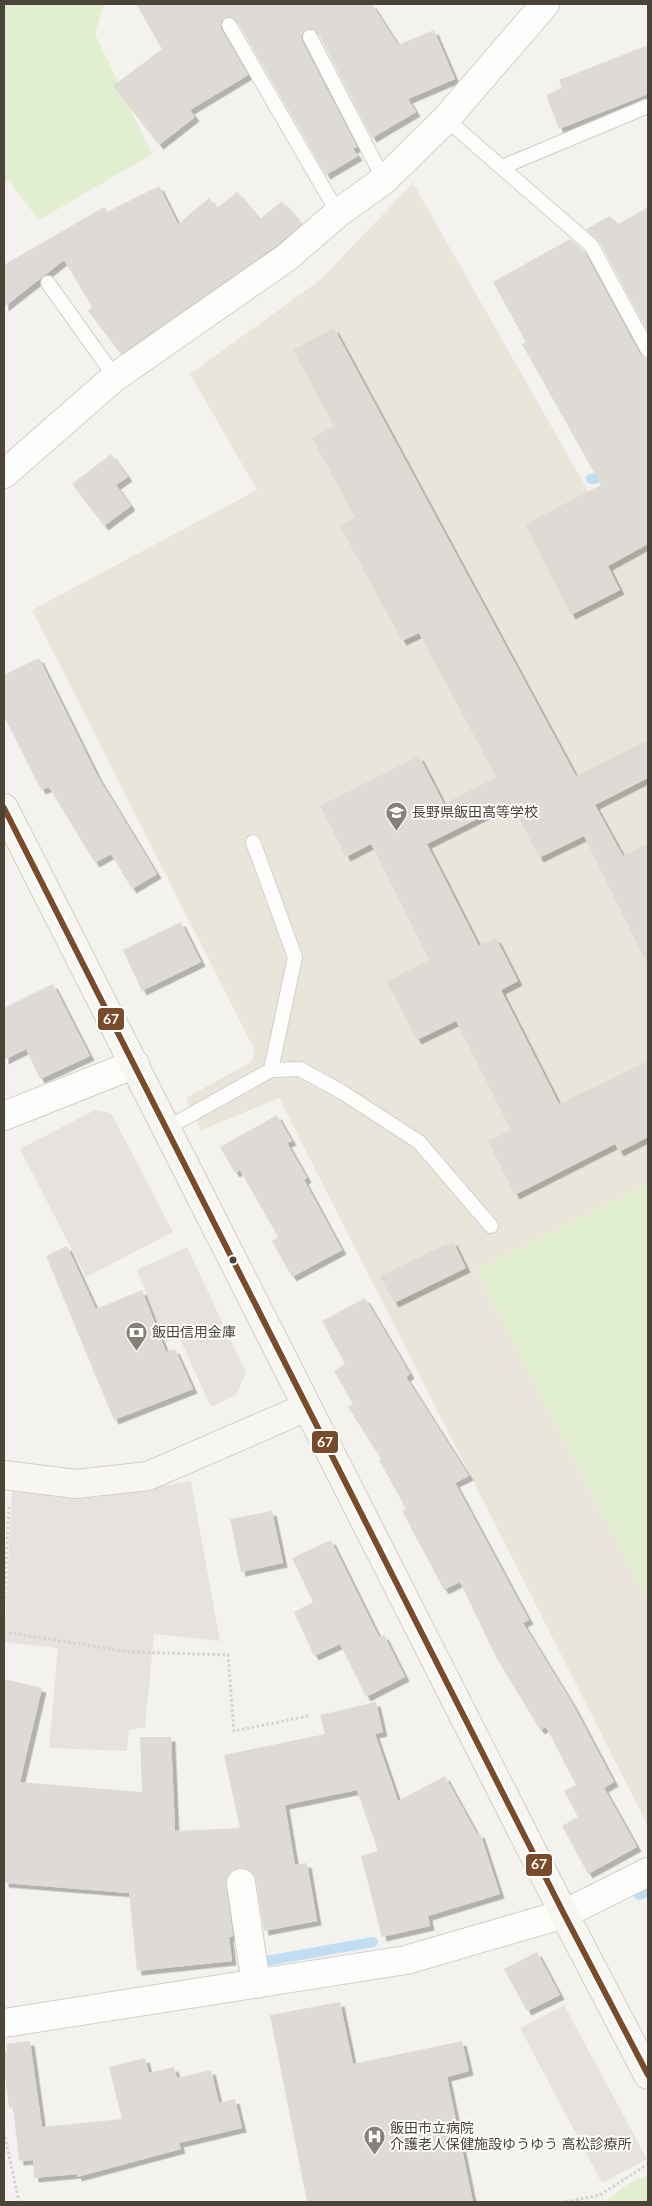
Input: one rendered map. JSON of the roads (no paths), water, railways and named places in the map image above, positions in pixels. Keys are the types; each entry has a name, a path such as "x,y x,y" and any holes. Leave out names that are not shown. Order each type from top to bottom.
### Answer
{"main road":[{"path":"4,808 564,1914 648,2075"},
{"path":"7,1475 76,1484 148,1476 307,1407"}],"street":[{"path":"4,474 115,377 286,258 338,213 384,180 446,118 545,4"},
{"path":"4,1116 135,1064"},
{"path":"4,2023 406,1960 564,1914 648,1872"},
{"path":"241,1883 256,1984"}],"lane":[{"path":"229,24 338,213"},
{"path":"310,37 384,180"},
{"path":"502,167 648,106"},
{"path":"446,118 591,245 648,350"},
{"path":"48,283 115,377"},
{"path":"253,842 295,957 271,1070"},
{"path":"166,1128 271,1070 300,1069 342,1092 419,1142 491,1226"}],"waterway":[{"path":"591,479 610,476"},
{"path":"639,1895 648,1892"},
{"path":"266,1961 373,1942"}],"place":[{"name":"長野県飯田高等学校","path":"396,831"},
{"name":"飯田信用金庫","path":"136,1351"},
{"name":"飯田市立病院 介護老人保健施設ゆうゆう 高松診療所","path":"374,2155"}]}
